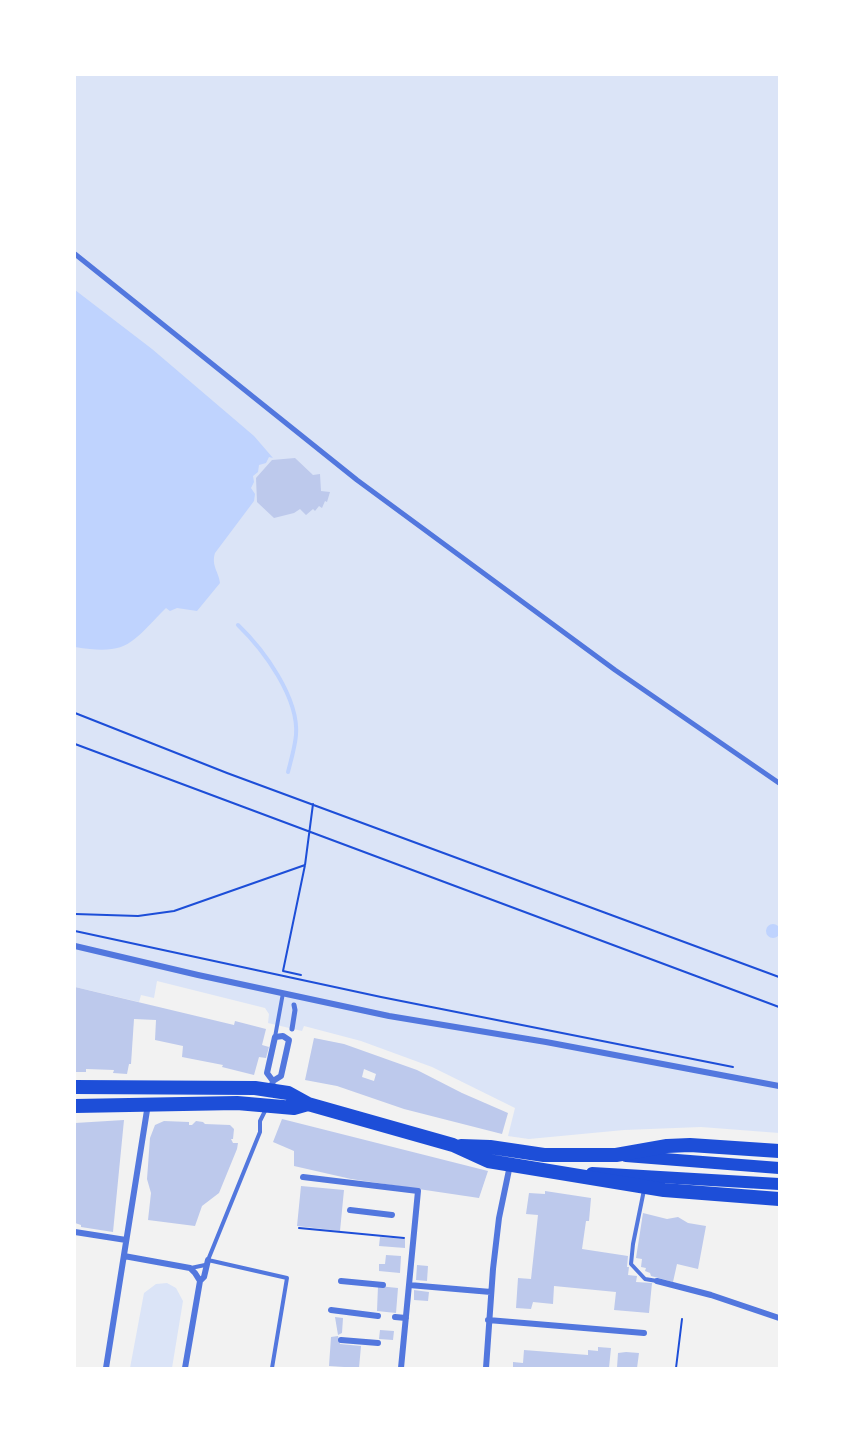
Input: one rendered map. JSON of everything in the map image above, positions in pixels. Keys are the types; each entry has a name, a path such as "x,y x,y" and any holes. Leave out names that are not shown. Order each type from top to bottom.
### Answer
{"highway":[{"path":"75,1087 272,1085 308,1104 453,1145 488,1161 664,1190 779,1199"},
{"path":"75,1106 237,1102 294,1107 308,1104"},
{"path":"453,1145 490,1147 544,1155 615,1155 667,1146 690,1145 779,1151"}],"main road":[{"path":"615,1155 779,1168"},
{"path":"550,1171 779,1184"}],"street":[{"path":"75,254 112,281 357,480 615,670 779,783"},
{"path":"75,946 389,1016 546,1042 779,1086"},
{"path":"292,1029 294,1005"},
{"path":"284,1036 290,1040 281,1076 272,1085 267,1073 275,1037 284,1036"},
{"path":"106,1368 148,1104"},
{"path":"486,1368 490,1292 499,1218 510,1164"},
{"path":"303,1177 418,1191 412,1217 413,1239 401,1368"},
{"path":"350,1210 392,1215"},
{"path":"75,1232 126,1238"},
{"path":"124,1256 190,1268 200,1281"},
{"path":"185,1368 200,1281 204,1277 208,1260"},
{"path":"341,1281 383,1285"},
{"path":"657,1281 779,1318"},
{"path":"400,1286 490,1292"},
{"path":"331,1310 378,1316"},
{"path":"753,1318 756,1310"},
{"path":"395,1317 406,1318"},
{"path":"488,1320 644,1334"},
{"path":"341,1340 378,1343"},
{"path":"393,1344 403,1345"}],"lane":[{"path":"275,1037 284,993"},
{"path":"290,1040 292,1029"},
{"path":"208,1260 258,1138 261,1129 260,1121 267,1105"},
{"path":"644,1187 631,1264 645,1279 657,1281"},
{"path":"190,1268 208,1260 287,1278 272,1368"}],"path":[{"path":"75,713 227,773 779,977"},
{"path":"75,744 779,1007"},
{"path":"301,975 284,971 306,865 313,804"},
{"path":"75,914 138,916 174,911 306,865"},
{"path":"75,931 381,997 734,1067"},
{"path":"299,1228 413,1239"},
{"path":"676,1368 682,1319"}],"shaded area":[{"path":"75,75 779,75 779,1133 701,1127 624,1130 529,1139 508,1136 515,1108 432,1067 361,1041 304,1026 302,1031 268,1023 269,1014 265,1008 157,981 154,998 141,995 139,1002 75,987"},
{"path":"167,1283 176,1288 183,1301 172,1368 130,1368 144,1293 156,1284"}],"water":[{"path":"75,290 152,349 254,436 273,458 269,457 266,463 259,465 258,472 253,476 254,482 251,488 255,494 254,501 215,553 215,565 220,583 197,611 177,608 170,611 166,608 136,638 118,648 107,650 75,647"},
{"path":"770,924 776,924 780,931 776,938 770,938 766,934 766,928"}],"building":[{"path":"295,458 313,475 320,474 321,491 330,492 327,502 325,501 322,508 319,506 315,511 313,509 306,515 300,509 294,513 274,518 257,502 256,478 272,460"},
{"path":"75,987 234,1025 235,1021 266,1029 262,1045 269,1047 266,1058 259,1057 254,1075 222,1067 223,1065 182,1057 183,1046 155,1040 156,1020 134,1019 131,1064 129,1064 127,1074 113,1073 114,1070 86,1069 86,1072 75,1072"},
{"path":"314,1038 344,1044 417,1070 508,1113 502,1134 404,1109 337,1086 305,1080","holes":["364,1069 376,1074 374,1081 362,1077"]},
{"path":"282,1119 488,1171 479,1198 351,1179 294,1166 294,1151 273,1142"},
{"path":"124,1120 113,1232 81,1227 75,1223 75,1123"},
{"path":"164,1121 189,1122 189,1125 192,1125 196,1121 205,1124 230,1125 234,1129 233,1139 231,1139 233,1143 238,1143 237,1149 219,1193 202,1206 195,1226 148,1220 151,1193 147,1179 150,1138 155,1125"},
{"path":"301,1186 344,1190 340,1231 297,1226"},
{"path":"545,1191 591,1198 589,1221 586,1221 582,1249 628,1256 628,1275 637,1276 636,1282 652,1283 649,1313 614,1310 616,1292 554,1286 553,1304 533,1302 531,1309 516,1308 518,1278 531,1279 538,1215 526,1214 529,1193 545,1194"},
{"path":"643,1213 667,1219 678,1217 688,1223 706,1226 698,1269 677,1264 673,1282 651,1276 645,1271 646,1268 641,1267 642,1259 636,1258"},
{"path":"380,1237 405,1239 405,1248 379,1246"},
{"path":"386,1255 401,1256 400,1273 379,1271 379,1264 385,1264"},
{"path":"417,1265 428,1266 427,1281 416,1280"},
{"path":"378,1286 398,1288 396,1313 377,1311"},
{"path":"414,1290 429,1292 428,1301 414,1300"},
{"path":"335,1317 343,1318 342,1333 338,1335"},
{"path":"380,1330 394,1331 393,1340 379,1339"},
{"path":"338,1336 340,1344 361,1346 359,1368 329,1366 331,1337"},
{"path":"598,1347 611,1348 609,1368 513,1368 513,1362 523,1363 524,1350 588,1355 588,1350 598,1351"},
{"path":"618,1353 639,1353 637,1368 617,1368"}],"waterway":[{"path":"238,625 269,661 292,706 296,735 288,772"}]}
